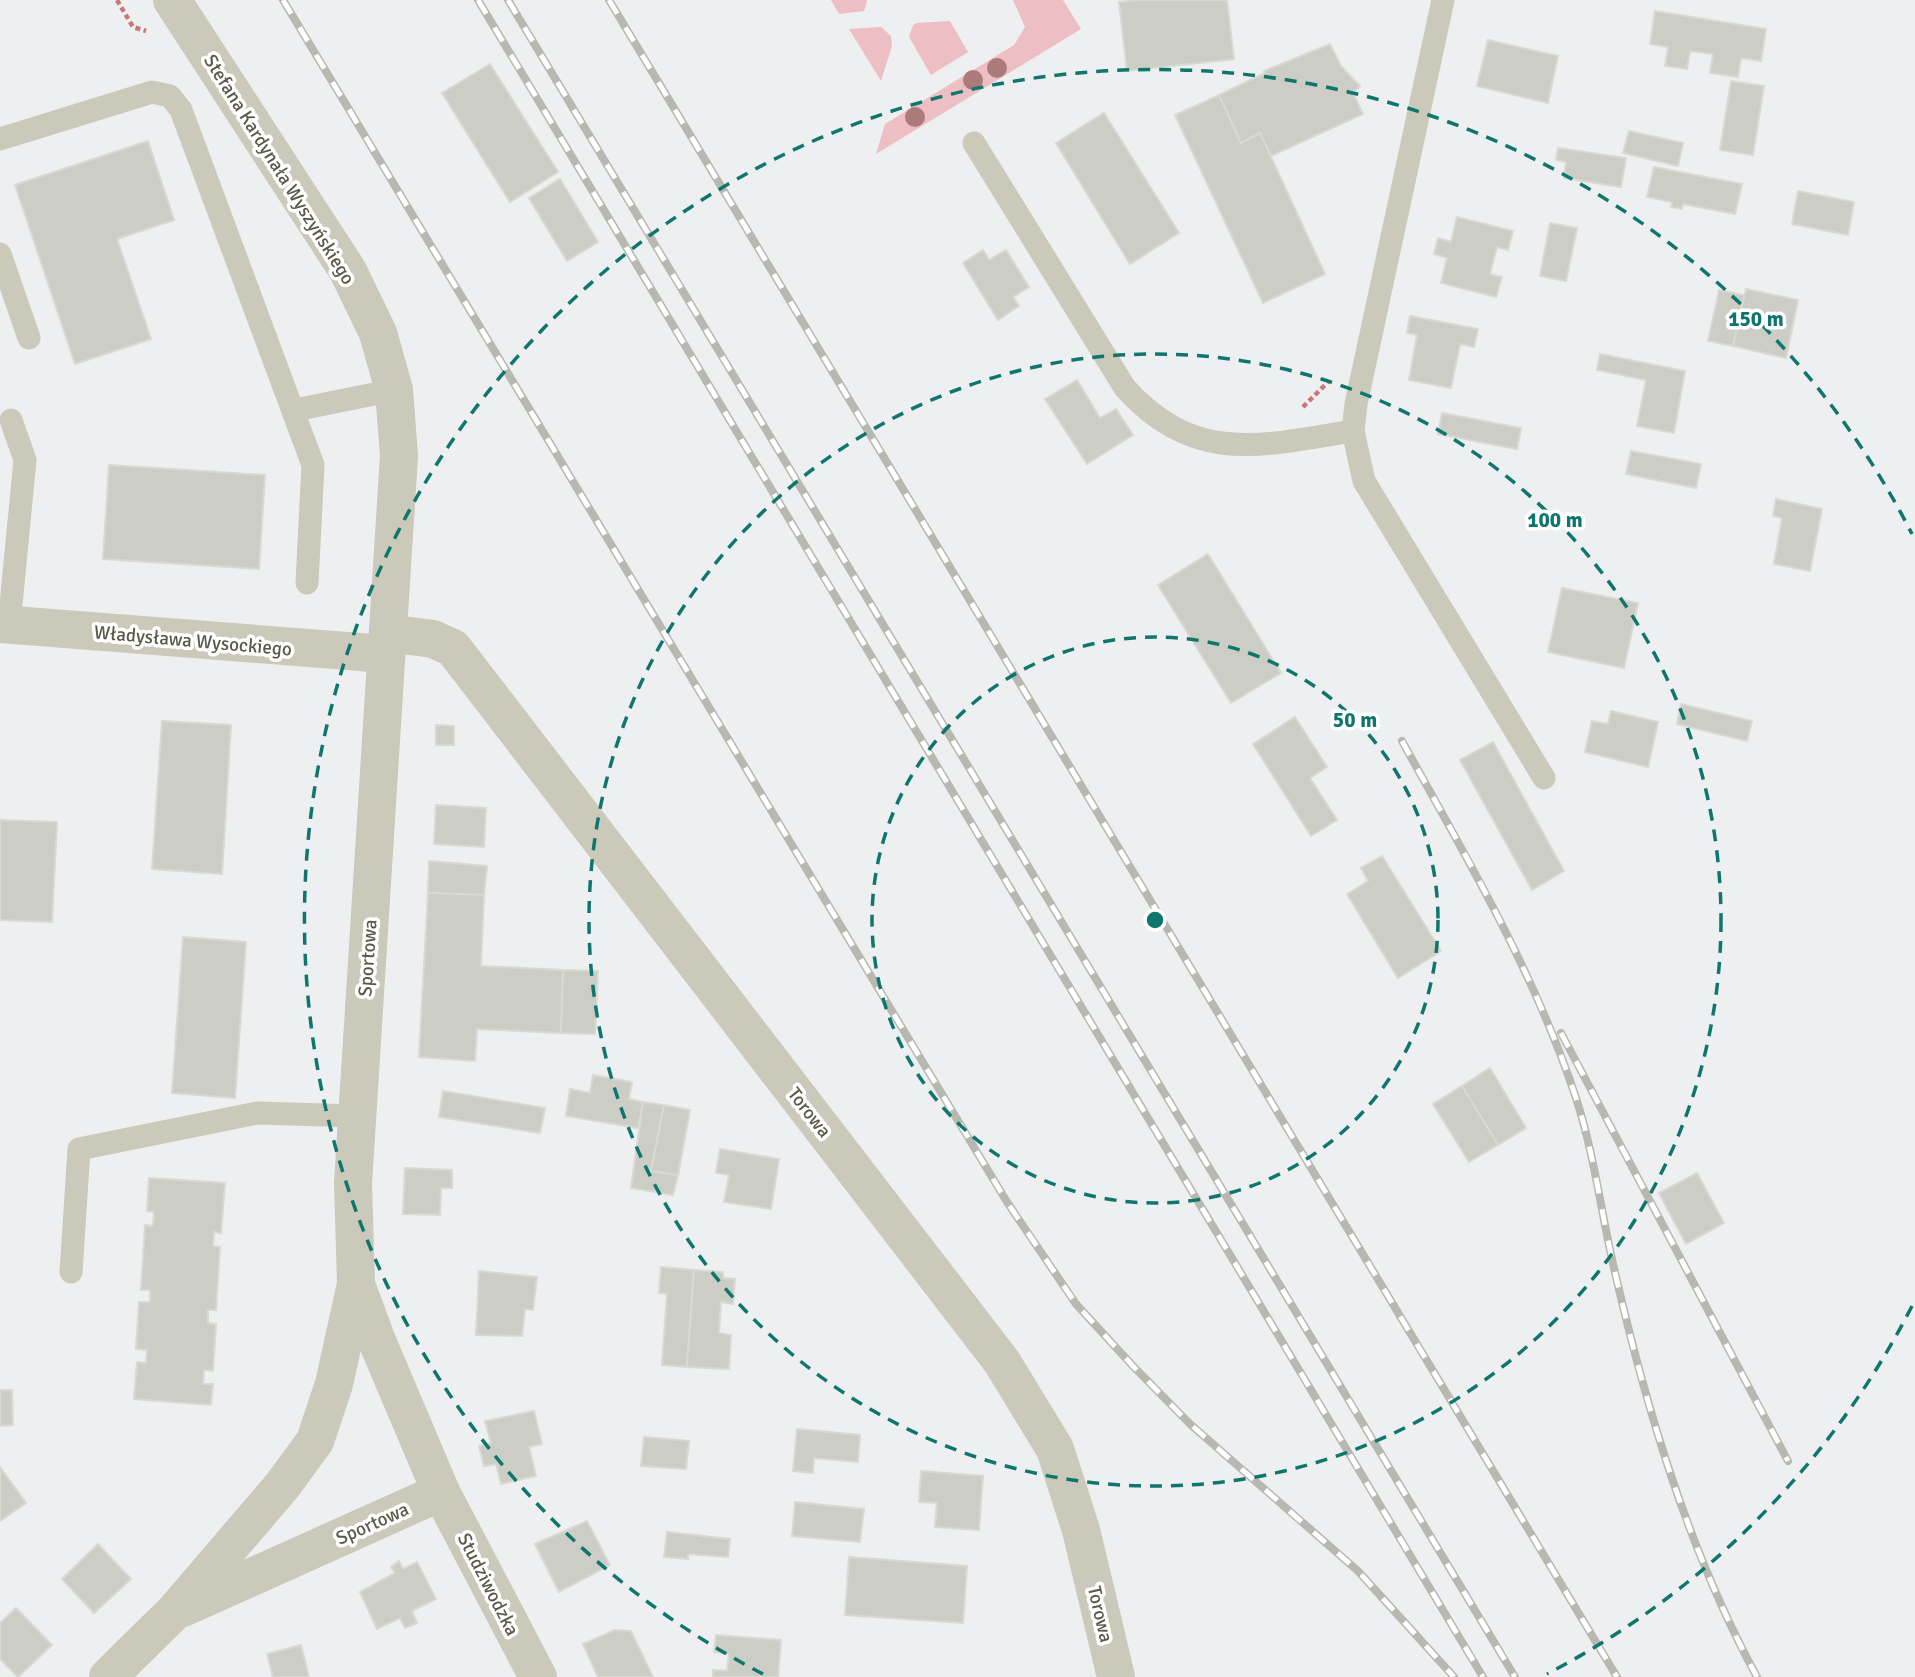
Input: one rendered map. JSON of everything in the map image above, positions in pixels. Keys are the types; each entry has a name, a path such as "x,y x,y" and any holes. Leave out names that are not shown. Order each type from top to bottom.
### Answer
{"street":[{"name":"Stefana Kardynała Wyszyńskiego","path":"172,0 348,271 378,333 394,390 398,456 387,643"},
{"name":"Władysława Wysockiego","path":"5,624 387,643"},
{"name":"Torowa","path":"387,643 433,639 453,648 1002,1362 1055,1449 1082,1530 1115,1677"},
{"name":"Sportowa","path":"108,1677 175,1611 282,1486 315,1441 334,1384 356,1283 353,1183 387,643"},
{"name":"Sportowa","path":"175,1611 441,1492 377,1342 356,1283"},
{"name":"Studziwodzka","path":"441,1492 538,1677"}],"lane":[{"path":"1443,0 1356,404 1353,431 1364,481 1544,778"},
{"path":"0,139 152,92 170,96 181,110 313,465 307,583"},
{"path":"974,143 1125,388 1146,411 1179,433 1218,444 1259,444 1353,431"},
{"path":"0,254 29,338"},
{"path":"295,411 394,390"},
{"path":"5,624 24,460 11,420"},
{"path":"71,1272 79,1149 257,1113 357,1116"}],"path":[{"path":"117,0 122,8"}],"shaded area":[{"path":"831,0 867,1 864,11 839,14"},
{"path":"1013,0 1063,0 1081,29 876,154 885,124 1014,45 1025,27"},
{"path":"950,21 968,52 931,75 909,37 913,25"},
{"path":"881,27 891,36 892,46 881,81 849,29"}],"building":[{"path":"1227,0 1234,59 1127,71 1119,2"},
{"path":"1655,11 1766,29 1761,61 1741,58 1738,77 1710,73 1713,54 1690,51 1687,69 1665,66 1668,47 1650,44"},
{"path":"1488,40 1558,56 1548,103 1477,86"},
{"path":"1330,44 1341,66 1360,86 1353,93 1363,114 1271,156 1260,133 1241,143 1219,95 1265,73 1264,71"},
{"path":"490,64 558,172 510,202 442,93"},
{"path":"1731,81 1764,86 1753,155 1720,150"},
{"path":"1219,95 1241,143 1260,133 1325,274 1263,303 1175,115"},
{"path":"1104,113 1179,233 1130,264 1056,143"},
{"path":"1629,131 1683,143 1678,166 1623,153"},
{"path":"148,141 174,220 117,239 151,339 75,364 15,185"},
{"path":"1558,148 1626,158 1621,187 1564,178 1566,162 1556,160"},
{"path":"1654,167 1742,184 1735,214 1683,204 1682,209 1671,207 1672,202 1647,197"},
{"path":"560,179 598,242 567,261 529,198"},
{"path":"1798,191 1854,202 1848,235 1792,224"},
{"path":"1457,217 1513,231 1508,250 1497,247 1490,274 1502,277 1496,297 1441,283 1447,258 1434,254 1438,238 1451,242"},
{"path":"1550,223 1577,228 1566,281 1540,276"},
{"path":"983,250 989,260 1006,250 1029,287 1013,297 1019,306 998,320 963,263"},
{"path":"1746,289 1798,300 1786,358 1733,346"},
{"path":"1719,290 1744,295 1733,346 1708,341"},
{"path":"1410,316 1478,329 1474,347 1460,344 1451,388 1409,380 1417,335 1407,333"},
{"path":"1600,354 1685,371 1674,433 1637,426 1646,380 1597,370"},
{"path":"1077,380 1100,418 1116,409 1133,435 1087,464 1045,399"},
{"path":"1442,413 1521,428 1517,449 1438,434"},
{"path":"1631,451 1701,464 1696,488 1626,474"},
{"path":"109,465 265,475 259,569 103,559"},
{"path":"1776,499 1822,509 1810,571 1774,564 1782,518 1773,516"},
{"path":"1208,554 1281,673 1231,703 1158,585"},
{"path":"1562,588 1638,603 1624,668 1548,652"},
{"path":"1681,704 1752,721 1747,741 1677,724"},
{"path":"1611,711 1658,722 1648,767 1585,752 1592,721 1608,724"},
{"path":"1295,717 1327,767 1310,778 1337,820 1311,836 1253,744"},
{"path":"162,721 231,725 222,874 152,869"},
{"path":"436,725 454,726 454,745 436,745"},
{"path":"1493,742 1564,871 1532,890 1460,760"},
{"path":"436,805 486,808 484,847 434,844"},
{"path":"0,820 57,822 52,922 0,920"},
{"path":"1382,856 1441,951 1398,978 1347,894 1368,881 1361,868"},
{"path":"429,861 487,866 484,895 428,893"},
{"path":"428,893 484,895 481,966 563,970 561,1033 477,1029 475,1061 419,1057"},
{"path":"183,937 246,942 235,1098 172,1093"},
{"path":"563,970 598,971 595,1034 561,1033"},
{"path":"1490,1068 1526,1128 1498,1145 1462,1086"},
{"path":"593,1075 632,1082 629,1099 643,1102 638,1128 566,1116 570,1089 590,1093"},
{"path":"1462,1086 1498,1145 1469,1162 1433,1104"},
{"path":"443,1091 545,1108 540,1133 439,1117"},
{"path":"643,1102 664,1105 651,1171 678,1175 673,1195 631,1188"},
{"path":"664,1105 690,1110 678,1175 651,1171"},
{"path":"720,1149 779,1159 771,1209 724,1202 729,1175 716,1173"},
{"path":"405,1168 452,1170 452,1188 441,1188 440,1215 403,1214"},
{"path":"1697,1173 1724,1223 1686,1244 1659,1193"},
{"path":"149,1178 225,1183 221,1233 214,1232 213,1246 220,1247 216,1310 208,1310 208,1323 216,1324 213,1371 204,1370 203,1384 213,1384 211,1405 134,1399 137,1362 146,1363 147,1350 136,1349 139,1302 150,1302 150,1290 141,1290 145,1225 153,1226 154,1212 147,1211"},
{"path":"661,1267 694,1270 687,1367 662,1365 667,1294 659,1293"},
{"path":"694,1270 723,1272 723,1278 735,1279 733,1304 721,1302 719,1333 731,1335 729,1369 687,1367"},
{"path":"479,1271 537,1277 533,1310 525,1309 522,1336 476,1335"},
{"path":"0,1390 12,1390 13,1425 0,1426"},
{"path":"534,1411 542,1444 529,1447 536,1476 501,1484 496,1464 484,1466 479,1446 491,1443 485,1421"},
{"path":"797,1429 860,1435 858,1462 814,1458 813,1473 793,1471"},
{"path":"644,1437 689,1441 686,1469 641,1466"},
{"path":"0,1467 26,1503 0,1521"},
{"path":"921,1471 983,1476 979,1530 935,1527 937,1503 919,1502"},
{"path":"795,1502 864,1509 860,1542 792,1536"},
{"path":"587,1521 610,1565 559,1592 535,1544"},
{"path":"667,1532 730,1539 728,1557 688,1554 688,1559 664,1557"},
{"path":"98,1544 131,1579 94,1613 62,1579"},
{"path":"849,1557 967,1566 963,1623 845,1615"},
{"path":"399,1561 403,1569 417,1562 436,1599 412,1611 417,1623 405,1628 400,1618 377,1629 360,1592 395,1573 391,1567"},
{"path":"16,1608 52,1645 18,1677 0,1659 0,1623"},
{"path":"615,1630 631,1631 653,1677 598,1677 583,1644"},
{"path":"716,1635 781,1640 778,1677 713,1677 713,1670 727,1671 729,1654 714,1652"},
{"path":"301,1645 309,1677 273,1677 267,1654"}],"railway":[{"path":"283,0 1007,1202 1076,1304 1190,1424 1358,1571 1454,1677"},
{"path":"478,0 1483,1677"},
{"path":"508,0 1515,1677"},
{"path":"609,0 1617,1677"},
{"path":"1402,741 1497,915 1559,1051 1588,1140 1614,1268 1655,1425 1710,1579 1757,1677"},
{"path":"1561,1033 1788,1461"}]}
